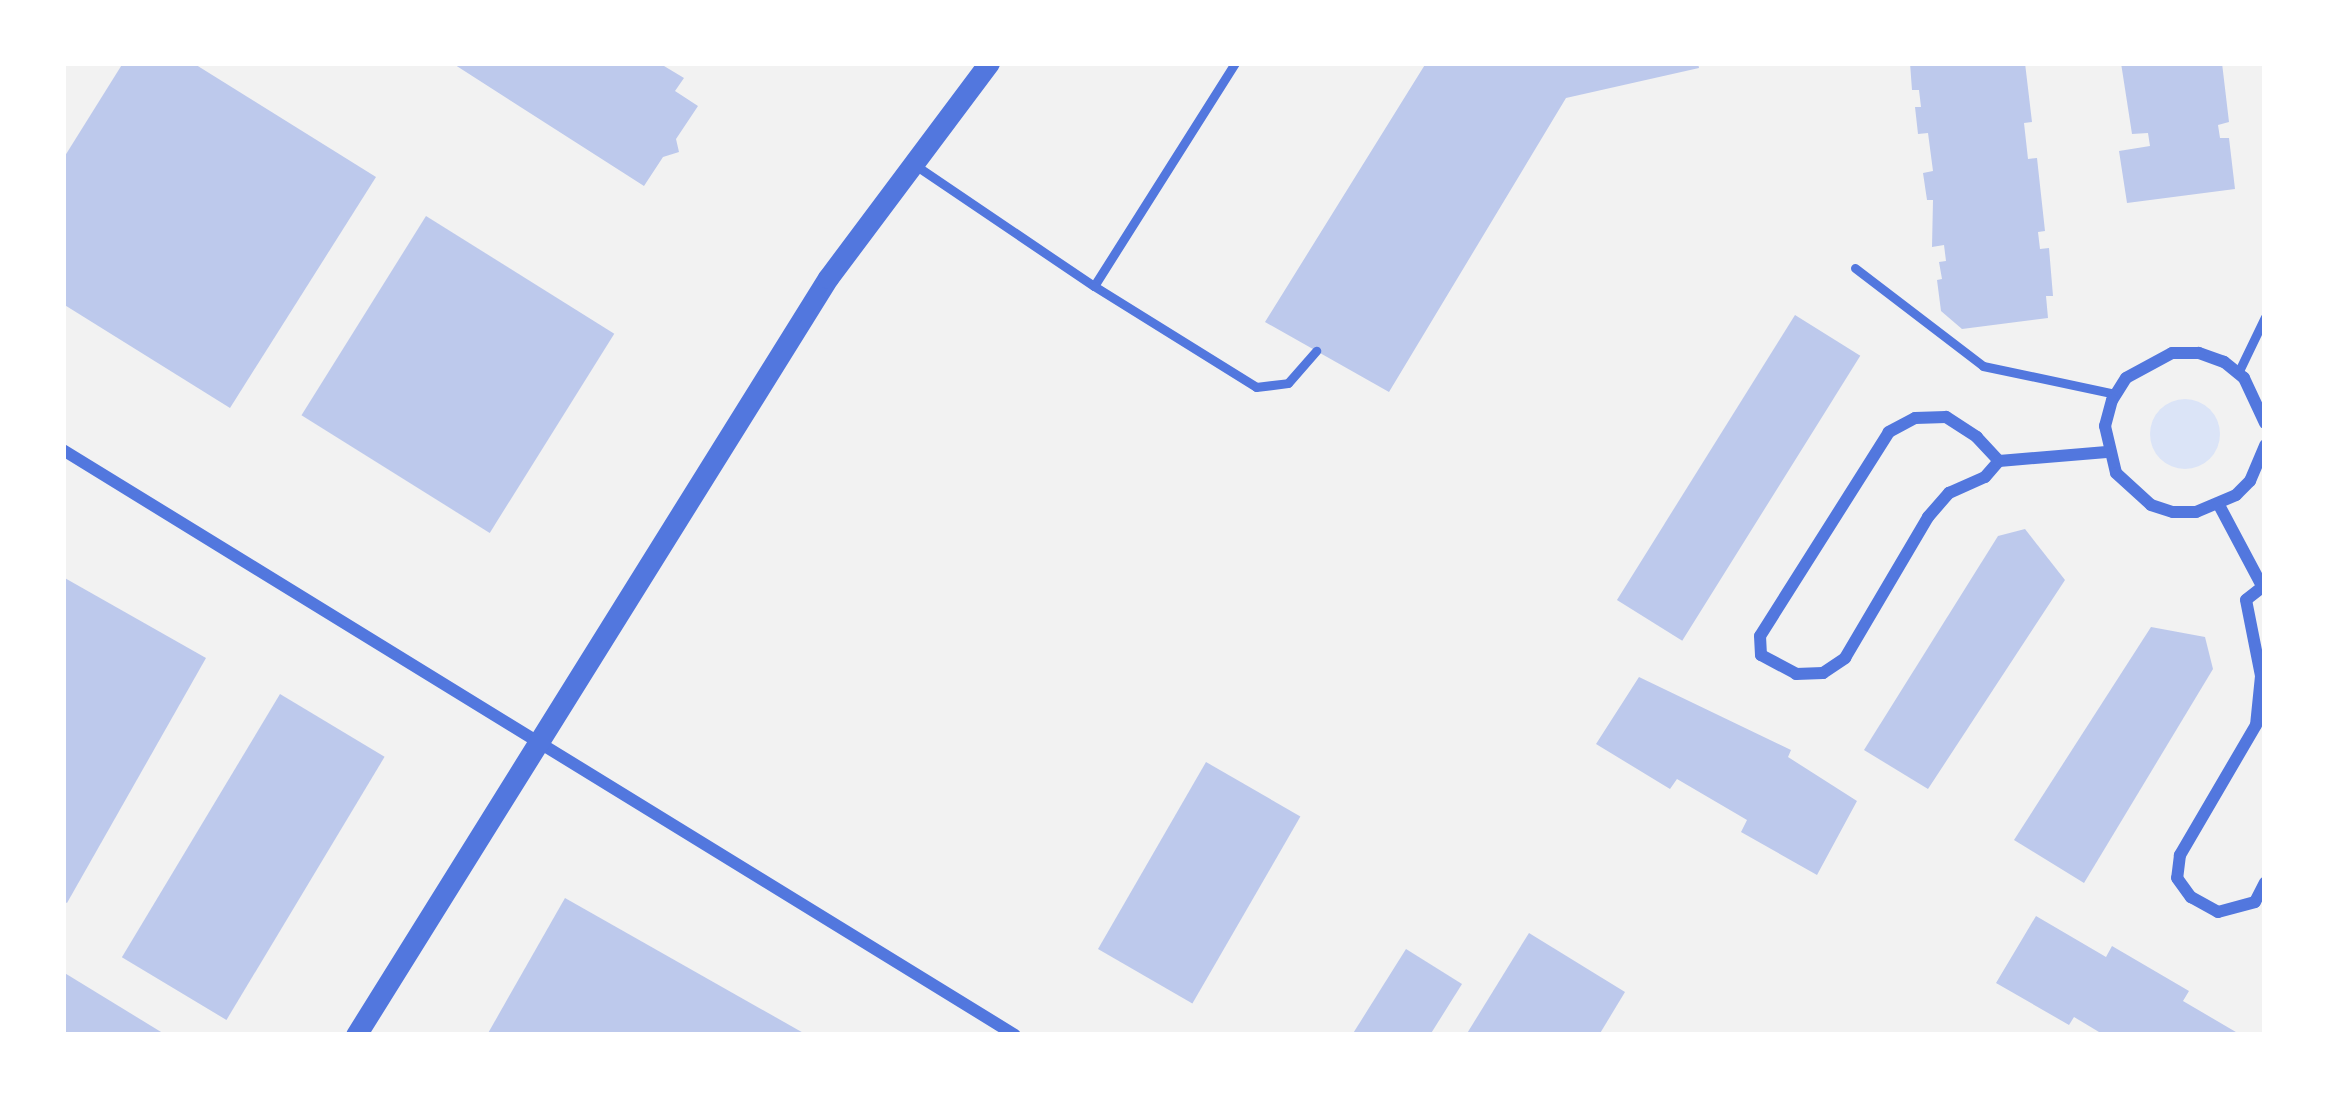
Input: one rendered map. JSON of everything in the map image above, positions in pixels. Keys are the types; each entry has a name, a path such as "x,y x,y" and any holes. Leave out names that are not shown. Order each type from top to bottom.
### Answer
{"street":[{"path":"356,1035 804,314 911,162 989,63"},
{"path":"2265,423 2259,400 2238,373 2199,353 2172,353 2147,362 2116,394 2105,426 2107,452 2116,473 2151,505 2173,512 2219,505 2249,482 2265,445"},
{"path":"1999,461 1977,437 1946,417 1915,418 1889,432 1760,636 1761,655 1796,674 1823,673 1845,658 1928,517 1949,494 1985,477 1999,461 2107,452"},
{"path":"63,449 1016,1035"},
{"path":"2219,505 2263,585 2246,600 2261,676 2256,725 2180,855 2177,878 2192,897 2218,912 2254,902 2265,882"}],"lane":[{"path":"1094,286 1234,63"},
{"path":"911,162 1256,388 1288,383 1316,351"},
{"path":"1855,268 1983,366 2116,394"},
{"path":"2238,373 2265,317"}],"shaded area":[{"path":"2185,399 2210,409 2220,434 2210,459 2185,469 2160,459 2150,434 2160,409"}],"building":[{"path":"123,63 193,63 376,177 230,408 63,304 63,159"},
{"path":"452,63 659,63 684,78 675,91 698,106 676,139 679,152 663,157 644,186"},
{"path":"1426,63 1698,63 1699,68 1566,98 1389,392 1265,322"},
{"path":"1910,63 2025,63 2032,122 2024,123 2028,159 2037,158 2045,231 2038,232 2040,249 2049,248 2053,296 2046,296 2048,318 1962,329 1941,311 1937,280 1942,279 1939,262 1946,261 1944,245 1932,247 1933,200 1927,200 1923,173 1933,171 1928,133 1918,134 1915,107 1921,107 1919,90 1912,90"},
{"path":"2121,63 2222,63 2229,122 2218,125 2220,138 2229,138 2235,189 2127,203 2119,151 2150,146 2148,133 2132,134"},
{"path":"426,216 614,334 490,533 301,415"},
{"path":"1795,315 1860,356 1682,641 1617,600"},
{"path":"2025,529 2065,580 1928,789 1864,750 1998,536"},
{"path":"63,577 206,658 67,903 63,901"},
{"path":"2151,627 2205,637 2213,669 2084,883 2014,840"},
{"path":"1639,677 1791,750 1788,757 1857,801 1817,875 1741,832 1747,820 1677,779 1670,789 1596,744"},
{"path":"280,694 385,757 226,1020 122,957"},
{"path":"1206,762 1300,816 1192,1004 1098,949"},
{"path":"565,898 807,1035 487,1035"},
{"path":"2036,916 2106,957 2112,946 2189,991 2183,1001 2241,1035 2104,1035 2074,1017 2069,1025 1996,983"},
{"path":"1529,933 1625,992 1599,1035 1466,1035"},
{"path":"1406,949 1462,984 1430,1035 1352,1035"},
{"path":"63,972 166,1035 63,1035"}]}
